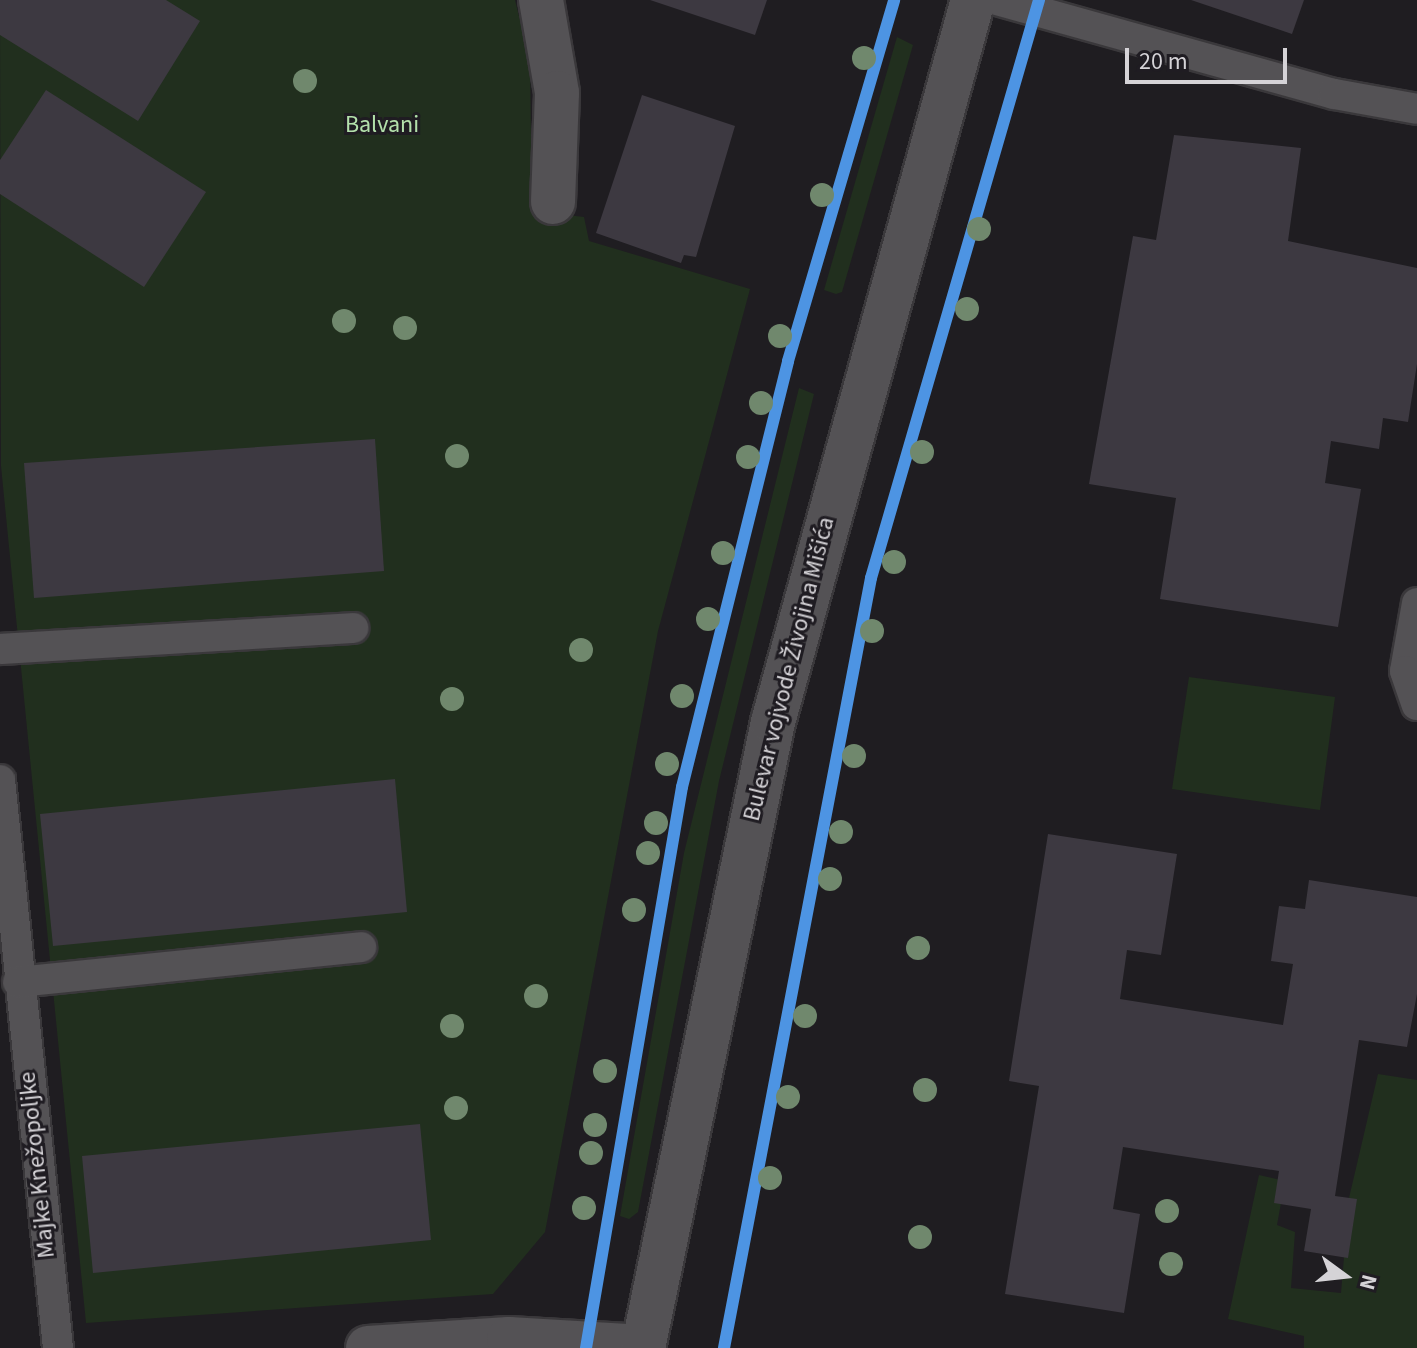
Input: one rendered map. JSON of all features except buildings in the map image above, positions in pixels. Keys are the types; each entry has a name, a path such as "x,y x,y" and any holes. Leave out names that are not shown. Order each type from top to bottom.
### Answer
{"street":[{"path":"541,0 557,93 553,202"},
{"name":"Bulevar vojvode Živojina Mišića","path":"644,1347 773,722 973,0"},
{"path":"368,1348 509,1339 644,1347"}],"lane":[{"path":"997,0 1334,94 1417,109"},
{"path":"1417,603 1405,671 1417,705"},
{"path":"0,649 353,628"},
{"name":"Majke Knežopoljke","path":"0,780 18,982 58,1348"},
{"path":"18,982 361,947"}],"green space":[{"name":"Balvani","path":"0,0 515,0 530,61 532,211 584,217 589,241 750,289 658,631 545,1232 493,1294 86,1323 1,466"},
{"path":"897,37 913,45 842,292 836,294 824,290"},
{"path":"799,388 814,394 719,781 638,1212 629,1219 620,1216 684,853"},
{"path":"1189,677 1335,697 1320,810 1172,789"},
{"path":"1378,1074 1417,1080 1417,1348 1304,1348 1304,1336 1228,1319 1259,1175 1285,1181 1277,1225 1295,1232 1291,1288 1341,1293 1349,1198"}],"cycle path":[{"path":"586,1348 682,787 788,361 894,0"},
{"path":"724,1348 871,578 1039,0"}]}
